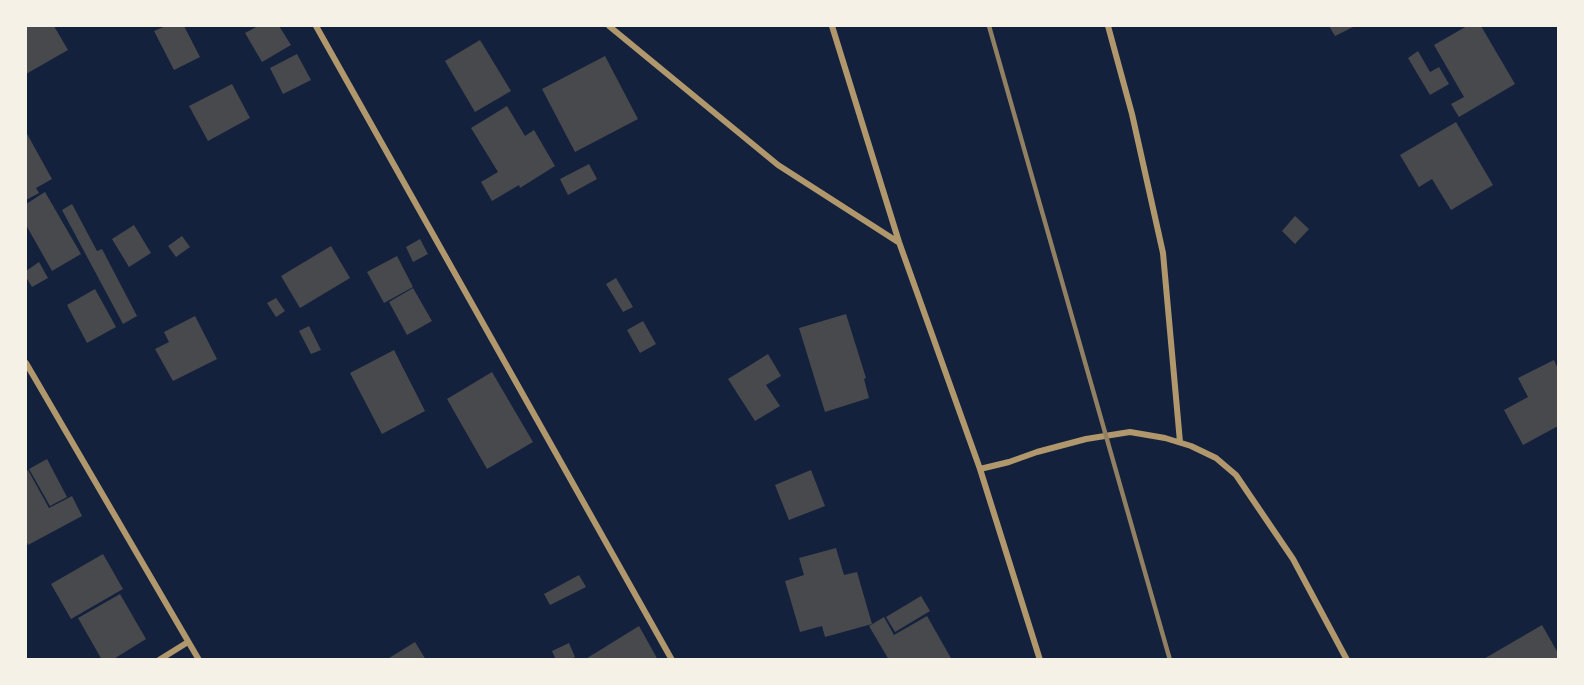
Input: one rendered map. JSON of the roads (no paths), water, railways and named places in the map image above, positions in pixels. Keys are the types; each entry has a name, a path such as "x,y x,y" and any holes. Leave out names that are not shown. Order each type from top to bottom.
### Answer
{"street":[{"path":"316,26 672,660"},
{"path":"609,26 778,165 899,242"},
{"path":"832,26 899,242 980,469 1040,660"},
{"path":"1108,26 1132,114 1162,253 1180,442"},
{"path":"26,363 199,660"},
{"path":"980,469 1086,439 1130,432 1180,442 1216,458 1236,475 1293,559 1347,660"},
{"path":"159,660 188,642"}],"railway":[{"path":"989,26 1170,660"}]}
